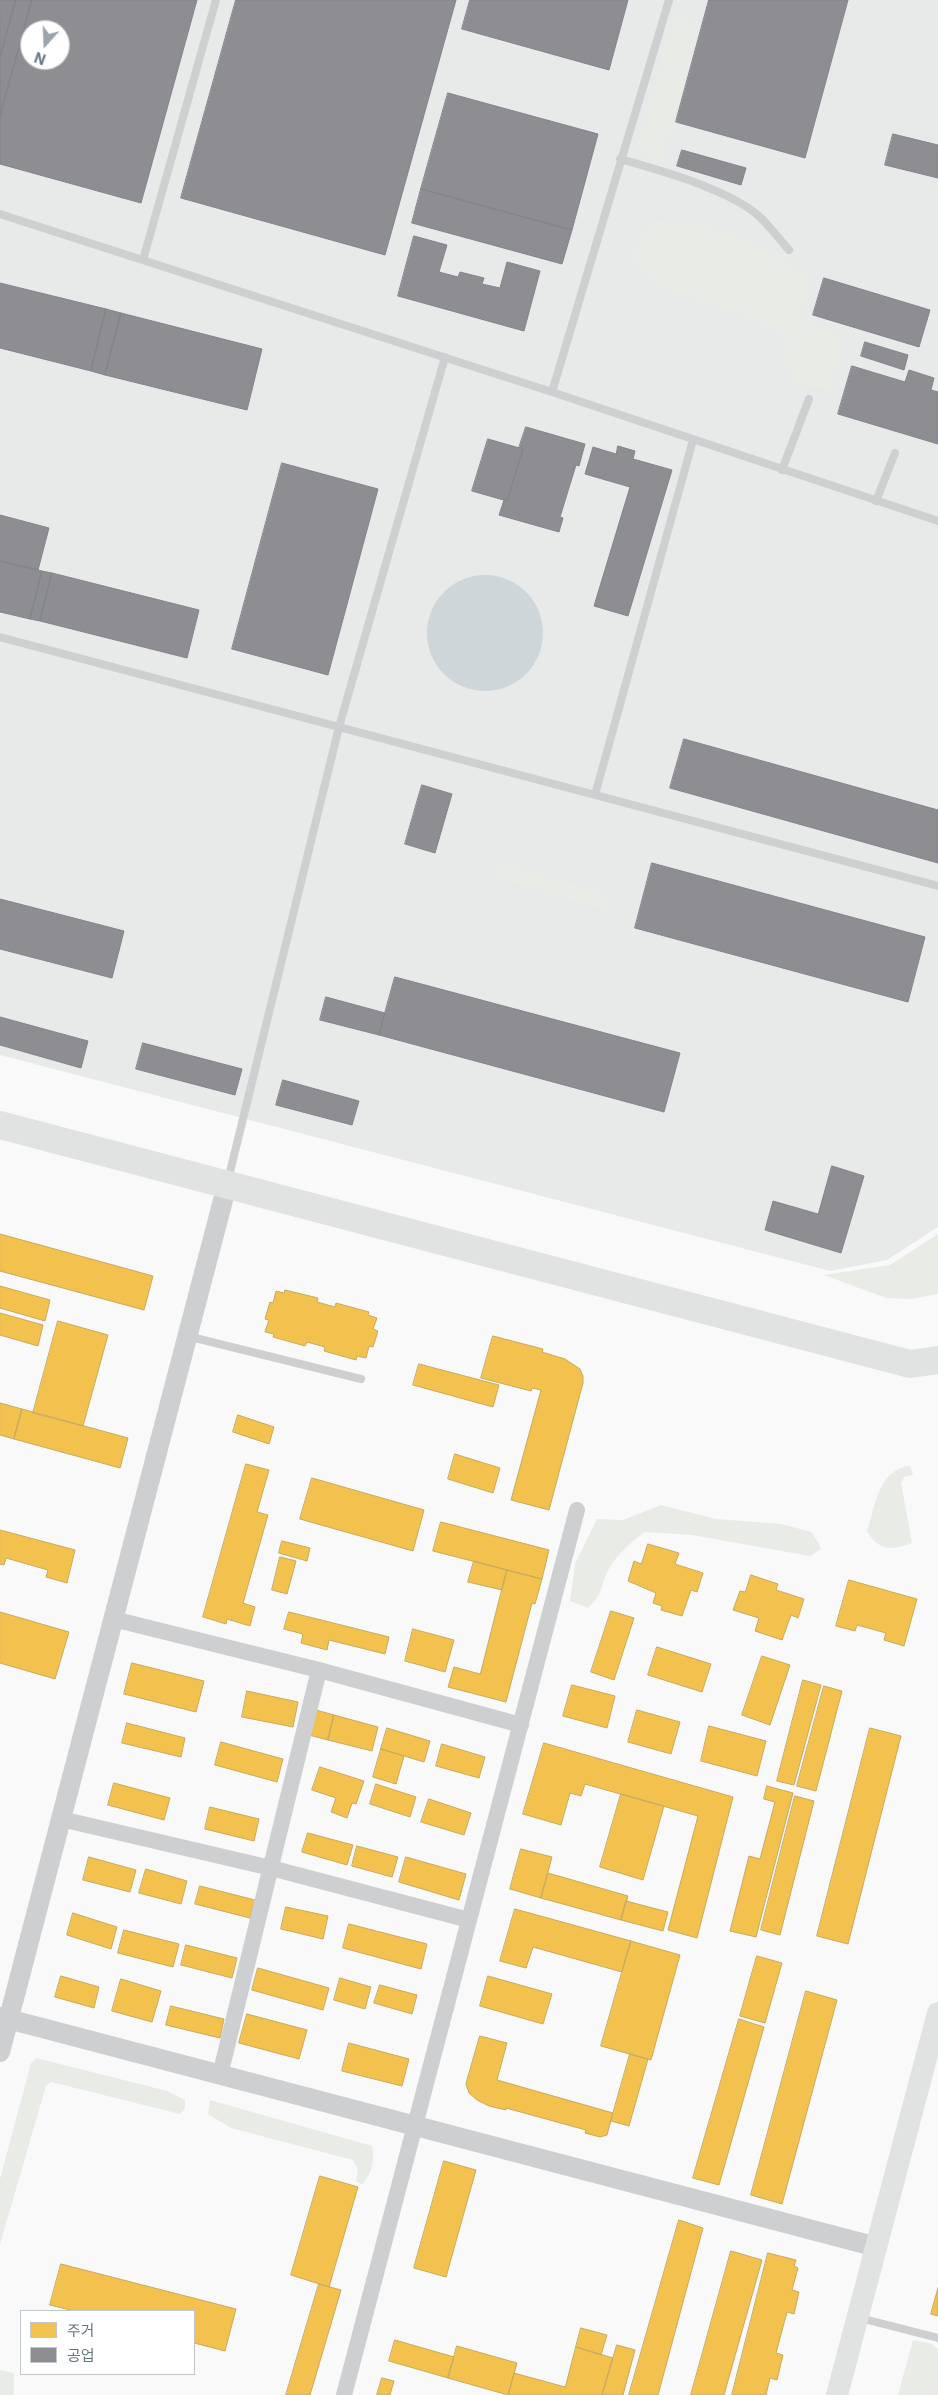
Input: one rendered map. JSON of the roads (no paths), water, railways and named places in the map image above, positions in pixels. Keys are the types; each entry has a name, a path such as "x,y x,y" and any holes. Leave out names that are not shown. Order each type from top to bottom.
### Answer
{"highway":[{"path":"0,1125 910,1364 938,1360"}],"main road":[{"path":"910,1364 938,1372"},
{"path":"837,2395 938,2014"}],"street":[{"path":"0,2052 4,2018 61,1819 227,1185"},
{"path":"344,2395 578,1510"},
{"path":"114,1619 319,1670 521,1724"},
{"path":"220,2075 319,1670"},
{"path":"61,1819 271,1868 469,1920"},
{"path":"4,2018 876,2247"}],"lane":[{"path":"143,260 216,0"},
{"path":"552,392 668,0"},
{"path":"620,159 667,172 725,195 760,217 789,250"},
{"path":"0,214 552,392 938,521"},
{"path":"227,1185 339,727 445,357"},
{"path":"782,470 809,399"},
{"path":"595,795 693,440"},
{"path":"876,501 895,453"},
{"path":"0,637 938,886"},
{"path":"188,1336 361,1379"},
{"path":"858,2317 938,2338"}]}
